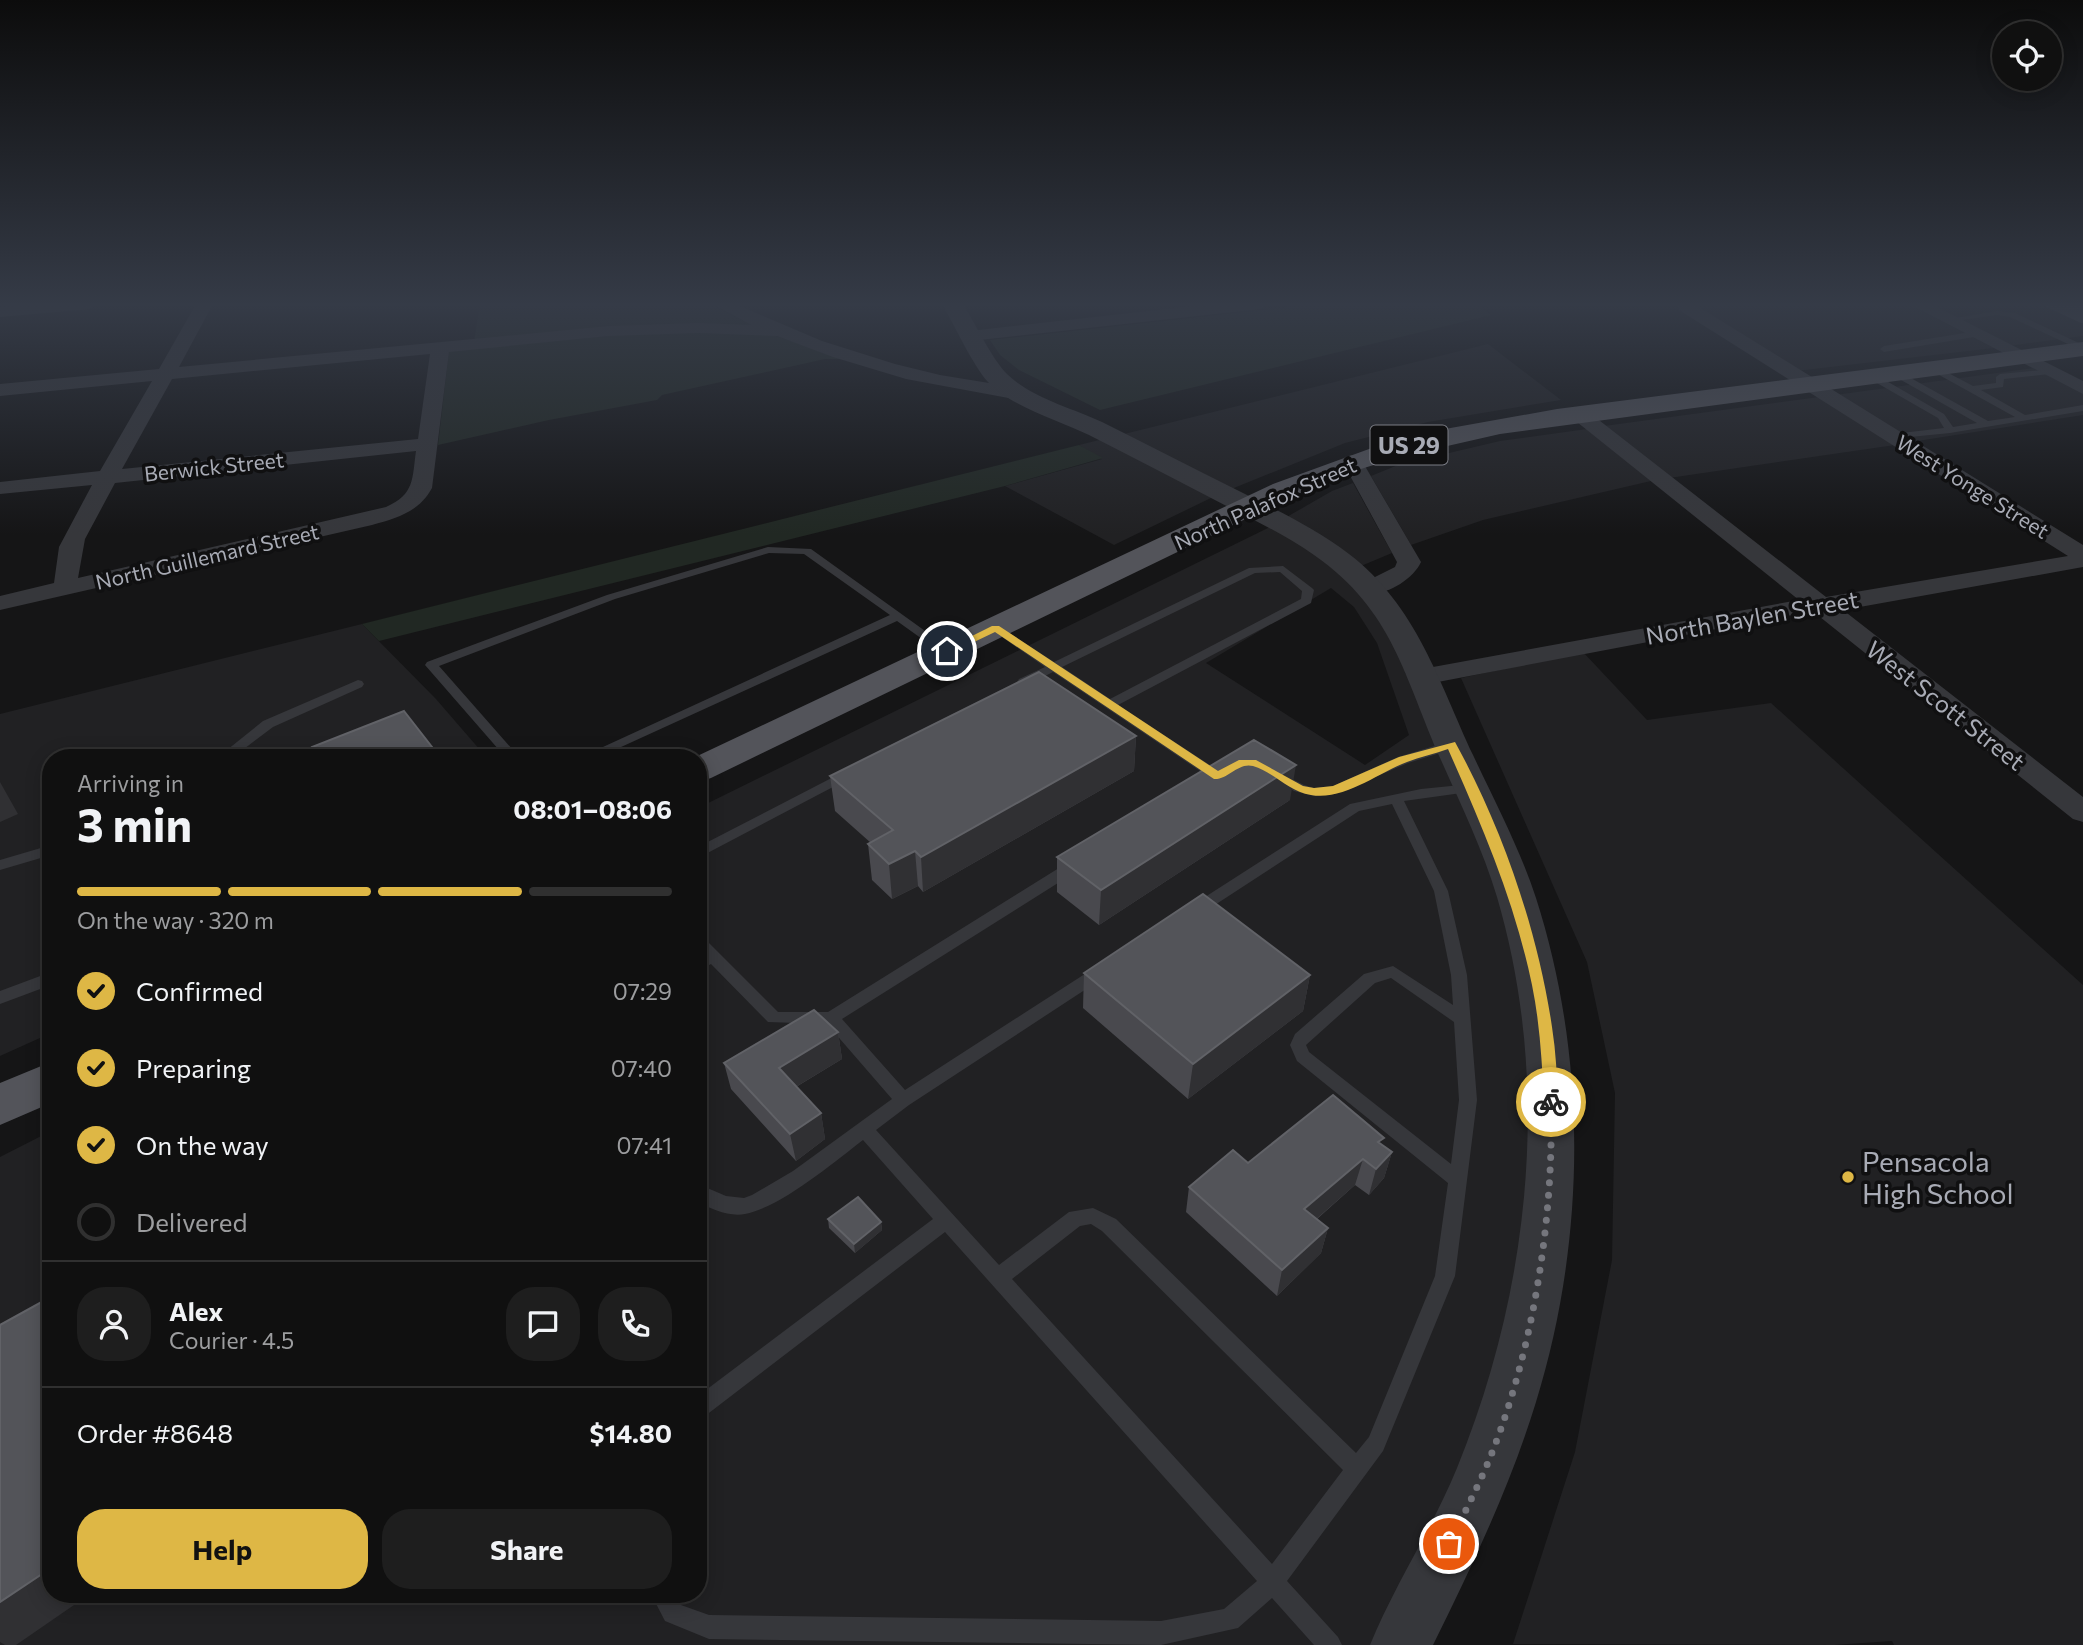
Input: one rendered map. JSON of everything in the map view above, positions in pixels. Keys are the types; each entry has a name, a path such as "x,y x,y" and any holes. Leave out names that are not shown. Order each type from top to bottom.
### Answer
{"main road":[{"name":"North Palafox Street","path":"707,767 1316,475 1352,461 1431,440 1579,414 1842,381"},
{"path":"0,1105 42,1085"}],"street":[{"path":"0,390 102,381"},
{"path":"66,588 64,568 67,552 80,523 162,381"},
{"path":"427,444 436,381"},
{"path":"943,381 1020,394"},
{"path":"1001,381 1020,394 1149,456 1323,548 1371,588 1396,621 1471,788 1516,899 1539,985 1551,1078 1550,1195 1537,1284 1509,1399 1485,1470 1401,1645"},
{"name":"West Yonge Street","path":"1803,381 2083,555"},
{"name":"West Scott Street","path":"1579,414 2083,812"},
{"name":"Berwick Street","path":"0,488 427,444"},
{"name":"North Guillemard Street","path":"0,603 372,518 411,502 421,488 427,444"},
{"path":"1352,461 1409,562 1405,571 1371,588"},
{"name":"North Baylen Street","path":"1422,677 1785,609 2083,560"}],"lane":[{"path":"1893,381 1941,416 1950,430"},
{"path":"1897,381 1986,424"},
{"path":"1957,381 2024,418"},
{"path":"1972,389 2000,385 2000,381"},
{"path":"1893,437 2083,408"},
{"path":"506,749 431,665 611,597 768,550 807,551 947,651"},
{"path":"1015,686 1253,570 1283,569 1308,590 1307,601 1108,705"},
{"path":"605,749 898,616"},
{"path":"995,628 1216,777"},
{"path":"235,749 268,724 358,684"},
{"path":"1267,770 1299,788 1314,792 1335,790 1403,760 1451,745"},
{"path":"707,848 857,769"},
{"path":"1181,920 1354,807 1396,798 1471,788"},
{"path":"667,1603 673,1613 709,1628 1161,1633 1230,1620 1272,1582 1376,1444 1445,1276 1468,1100 1459,975 1441,891 1396,798"},
{"path":"0,865 42,852"},
{"path":"707,950 774,1018 831,1018 1089,857"},
{"path":"707,960 713,956"},
{"path":"707,1197 721,1204 747,1206 783,1187 903,1100 1112,965"},
{"path":"1457,1180 1303,1056 1297,1045 1370,978 1382,973 1393,972 1462,1019"},
{"path":"0,998 42,982"},
{"path":"831,1018 903,1100"},
{"path":"864,1129 1330,1645"},
{"path":"998,1278 1076,1217 1093,1216 1109,1225 1357,1469"},
{"path":"707,1402 946,1220"}],"shaded area":[{"path":"446,381 726,381 662,395 657,400 549,420 438,445"},
{"path":"1041,381 1220,381 1100,410"},
{"path":"1339,381 1536,381 1561,400 1428,422 1345,443 1229,490 1120,435"},
{"path":"1940,381 2059,381 2083,393 2083,415 1911,442 1835,395"},
{"path":"1819,397 1895,445 1669,478 1604,426"},
{"path":"1587,429 1651,481 1483,520 1411,545 1371,476 1398,465 1500,441"},
{"path":"1103,439 1215,496 1114,545 1005,486 1102,459 1079,445"},
{"path":"1079,445 1103,458 1005,486 379,641 362,624"},
{"path":"1353,483 1392,553 1361,566 1285,518 1332,491"},
{"path":"1272,526 1314,550 1378,612 1407,672 1405,673 1410,678 1475,829 1500,899 1529,1028 1530,1191 1507,1324 1463,1461 1371,1645 0,1645 0,1157 42,1136 42,1603 707,1603 707,804","holes":["1331,588 1354,607 1377,643 1409,735 1365,765 1206,663"]},
{"path":"362,624 436,699 479,749 42,749 42,1037 0,1056 0,714"},
{"name":"Pensacola High School","path":"1583,652 1647,720 1771,703 2083,985 2083,1645 1894,1645 1892,1641 1834,1645 1513,1644 1575,1452 1612,1260 1615,1093 1587,962 1461,678"}],"building":[{"path":"1039,672 1136,736 921,857 915,851 889,864 868,844 893,830 830,776"},
{"path":"404,711 434,749 313,749 312,747"},
{"path":"1254,740 1296,765 1101,890 1057,857"},
{"path":"1203,894 1310,975 1193,1064 1084,973"},
{"path":"814,1010 838,1032 779,1068 821,1113 790,1134 724,1063"},
{"path":"1333,1095 1384,1138 1378,1142 1392,1152 1376,1169 1363,1159 1304,1209 1328,1228 1282,1270 1189,1187 1233,1150 1248,1163"},
{"path":"858,1197 881,1222 854,1244 828,1219"},
{"path":"42,1302 42,1574 0,1602 0,1325"}],"way so far":[{"path":"1449,1544 1485,1470 1528,1331 1550,1195 1551,1102"}],"place":[{"name":"Pensacola High School","path":"1848,1177"}],"route":[{"path":"947,651 995,628 1217,776 1242,762 1256,763 1299,788 1314,792 1335,790 1403,760 1451,745 1489,828 1516,899 1539,985 1551,1078 1551,1102"}]}
